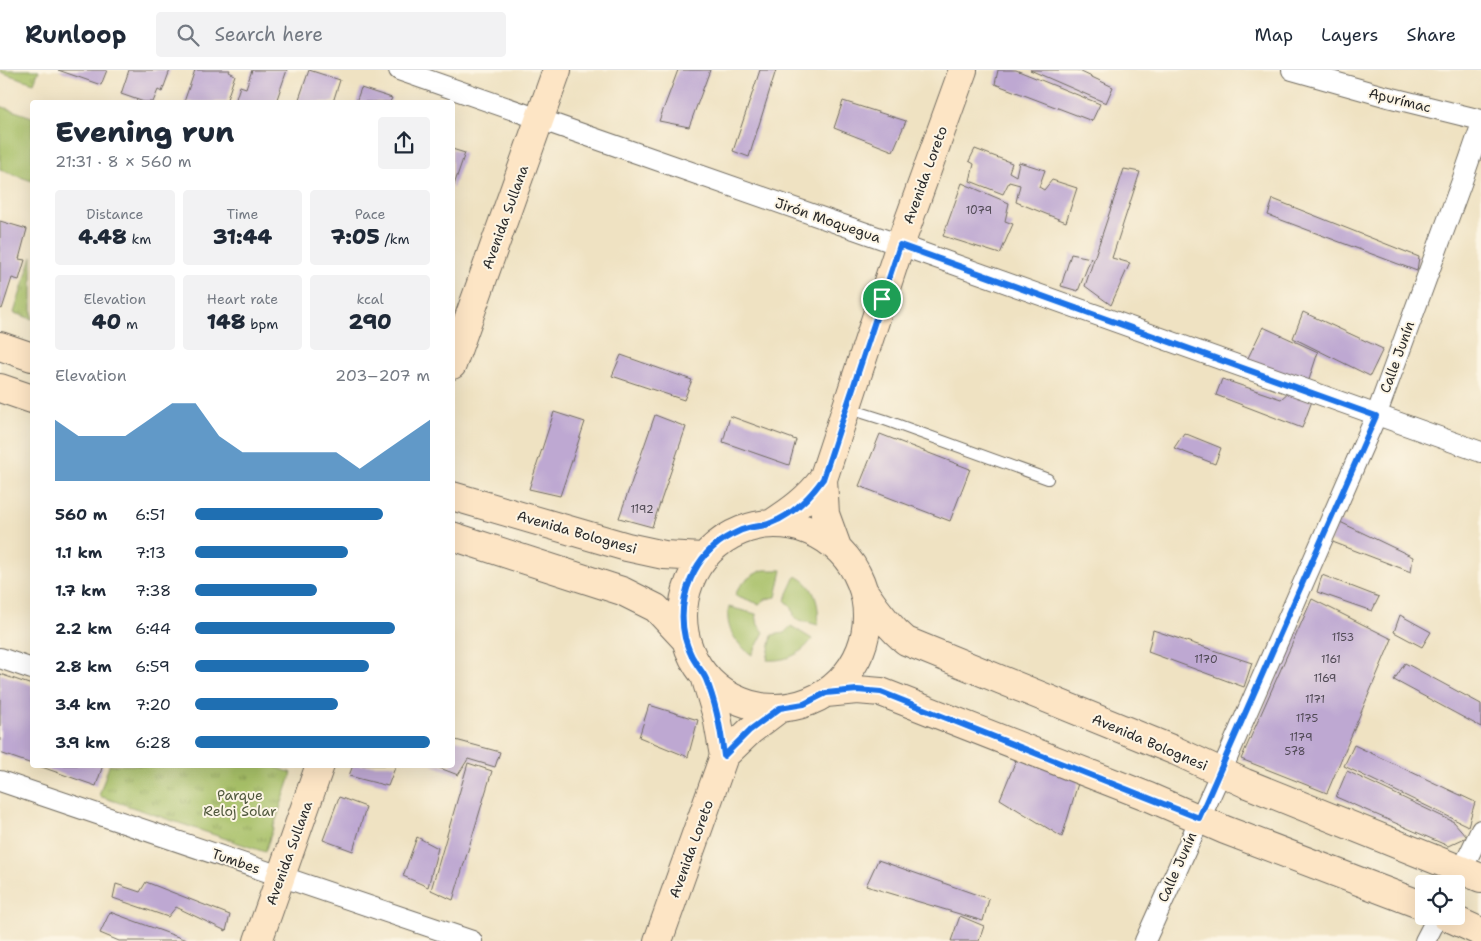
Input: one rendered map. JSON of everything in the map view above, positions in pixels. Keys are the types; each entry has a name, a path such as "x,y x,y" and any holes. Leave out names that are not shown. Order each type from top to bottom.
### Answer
{"main road":[{"name":"Avenida Sullana","path":"455,357 557,70"},
{"name":"Avenida Loreto","path":"837,547 825,514 823,479 900,245 963,70"},
{"path":"0,346 30,356"},
{"path":"0,388 30,398"},
{"name":"Avenida Loreto","path":"771,524 800,505 823,479"},
{"name":"Avenida Bolognesi","path":"455,497 627,547 664,555 703,557"},
{"path":"771,524 795,526 817,534 837,547 854,568 865,593 868,620 861,651 845,677 826,693 804,704 780,708 759,706 739,701 721,690 705,676 693,659 685,639 682,617 685,596 692,576 703,557 722,540 745,528 771,524"},
{"path":"455,537 622,591 656,608 685,639"},
{"name":"Avenida Bolognesi","path":"865,593 892,630 906,641 1176,751 1466,877"},
{"name":"Avenida Loreto","path":"705,676 717,716 724,756"},
{"path":"826,693 857,690 881,692 1415,902"},
{"name":"Avenida Loreto","path":"658,941 724,756 750,730 780,708"},
{"name":"Avenida Sullana","path":"258,941 316,768"},
{"path":"1465,925 1481,932"}],"street":[{"name":"Jirón Moquegua","path":"399,70 900,245 1481,452"},
{"name":"Apurímac","path":"1292,70 1384,96 1481,120"},
{"name":"Calle Junín","path":"1144,941 1221,772 1376,416 1481,126"},
{"path":"0,658 30,668"},
{"name":"Tumbes","path":"0,780 472,941"},
{"path":"1466,877 1481,830"},
{"path":"1425,941 1433,925"}],"lane":[{"path":"845,408 885,420 1048,479"}],"green space":[{"path":"0,70 39,70 34,83 0,72"},
{"path":"0,106 30,116 30,180 0,170"},
{"path":"30,262 30,318 14,313"},
{"path":"764,570 782,570 776,597 766,599 759,604 735,595 746,580"},
{"path":"796,576 808,584 815,596 818,610 818,625 795,619 792,608 785,600"},
{"path":"729,607 756,614 758,625 764,632 752,655 736,640 730,628 728,621"},
{"path":"791,626 812,639 808,645 798,653 787,658 767,660 772,635 784,633"},
{"name":"Parque Reloj Solar","path":"108,768 278,768 292,773 265,852 99,796"}],"building":[{"path":"58,70 107,70 101,85"},
{"path":"129,70 170,70 162,92 158,90 154,100 138,100 121,94"},
{"path":"195,70 230,70 229,72 235,75 227,100 185,100"},
{"path":"252,70 287,70 277,100 236,100 240,86 246,88"},
{"path":"309,70 340,80 334,100 299,100"},
{"path":"678,70 710,70 689,127 659,121"},
{"path":"760,70 776,70 749,157 733,151"},
{"path":"998,70 1016,70 1100,104 1092,121 995,84"},
{"path":"1030,70 1077,70 1113,87 1106,103"},
{"path":"361,88 392,98 391,100 357,100"},
{"path":"843,101 906,121 893,151 834,128"},
{"path":"975,149 1012,163 1009,172 1016,176 1019,162 1045,170 1039,187 1044,190 1052,180 1077,188 1066,222 1016,202 1020,185 1009,182 1003,194 970,181 974,164 969,161"},
{"path":"455,150 465,153 455,182"},
{"path":"1124,169 1140,172 1112,258 1130,263 1111,305 1085,286"},
{"path":"962,183 1009,203 1005,221 1013,224 1000,254 943,236"},
{"path":"1273,199 1419,257 1417,271 1268,215"},
{"path":"0,221 27,229 19,259 25,260 19,280 12,278 2,309 0,308"},
{"path":"1071,254 1091,258 1078,291 1061,286"},
{"path":"1303,312 1383,349 1370,376 1293,338"},
{"path":"1263,327 1318,352 1307,386 1246,362"},
{"path":"621,355 692,380 684,400 612,376"},
{"path":"1222,379 1281,399 1290,391 1312,401 1302,428 1216,395"},
{"path":"554,412 585,422 560,496 529,489"},
{"path":"655,415 686,427 652,527 619,518"},
{"path":"730,416 796,440 789,465 723,442"},
{"path":"1184,433 1221,448 1215,464 1174,448"},
{"path":"880,434 970,469 950,521 859,486"},
{"path":"1338,521 1413,557 1411,572 1330,541"},
{"path":"1322,575 1379,597 1372,611 1317,592"},
{"path":"1312,599 1392,639 1327,793 1241,759"},
{"path":"1400,615 1431,632 1422,647 1394,632"},
{"path":"1153,630 1252,663 1244,687 1148,652"},
{"path":"1405,663 1481,704 1481,727 1394,680"},
{"path":"0,674 30,684 30,763 0,753"},
{"path":"649,705 698,720 688,757 639,737"},
{"path":"455,740 500,752 495,767 468,759 458,775 440,768 455,768"},
{"path":"1354,745 1475,802 1468,826 1344,766"},
{"path":"1019,753 1079,780 1062,837 1000,799"},
{"path":"468,763 492,771 453,900 431,890"},
{"path":"45,768 102,768 96,786"},
{"path":"352,768 395,768 388,786 349,776"},
{"path":"1347,771 1454,822 1467,837 1448,846 1336,797"},
{"path":"339,797 366,807 353,851 323,840"},
{"path":"417,837 438,848 428,887 403,876"},
{"path":"878,860 989,899 983,921 866,886"},
{"path":"146,882 230,915 226,931 176,907 168,917 113,898 116,884 140,892"},
{"path":"110,912 189,941 119,941 100,933"},
{"path":"960,916 984,926 979,941 951,941"}],"route":[{"path":"900,245 1376,416 1221,772 1199,818 881,692 857,690 826,693 804,704 780,708 750,730 724,756 722,736 712,696 705,676 693,659 685,639 682,617 685,596 692,576 703,557 722,540 745,528 771,524 800,505 823,479 882,299 900,245"}]}
